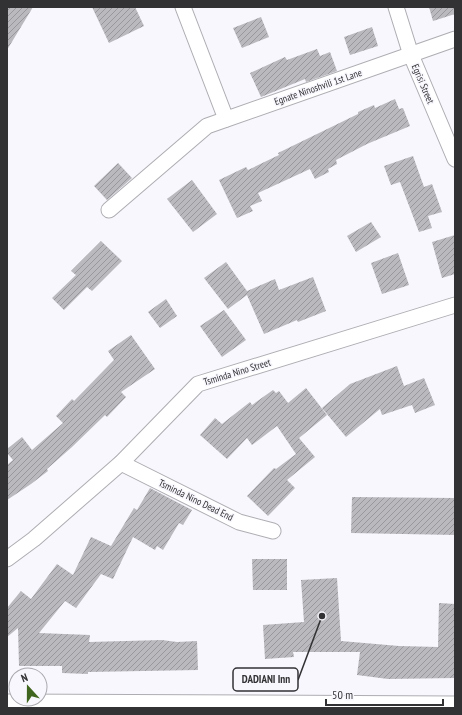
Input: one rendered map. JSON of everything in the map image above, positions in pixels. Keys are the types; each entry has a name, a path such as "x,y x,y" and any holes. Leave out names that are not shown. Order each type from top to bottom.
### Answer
{"street":[{"path":"183,7 226,119"},
{"name":"Egrisi Street","path":"396,7 410,55 455,159"},
{"name":"Egnate Ninoshvili 1st Lane","path":"109,210 207,126 455,39"},
{"name":"Tsminda Nino Street","path":"7,559 34,539 121,463 198,384 455,305"},
{"name":"Tsminda Nino Dead End","path":"121,463 239,522 273,531"},
{"path":"7,702 455,704"}],"building":[{"path":"7,7 33,7 7,50"},
{"path":"92,7 135,7 144,26 109,43"},
{"path":"429,7 455,7 455,14 433,21"},
{"path":"261,17 269,37 242,48 233,28"},
{"path":"372,27 378,46 350,55 344,37"},
{"path":"317,49 320,56 330,52 337,71 306,82 305,79 261,97 250,73 285,57 287,60"},
{"path":"395,99 399,109 403,108 410,126 367,144 336,160 337,164 328,169 329,172 315,179 310,169 258,193 262,201 250,206 253,211 237,218 219,180 246,167 248,170 279,155 278,153 358,114 358,112 374,105 375,108"},
{"path":"413,156 424,187 432,184 442,212 428,216 432,228 419,232 400,182 391,185 384,166"},
{"path":"118,163 132,178 107,200 94,186"},
{"path":"192,180 217,214 193,232 167,199"},
{"path":"371,222 381,237 356,252 347,236"},
{"path":"455,235 455,274 442,278 432,242"},
{"path":"101,241 122,261 92,291 87,287 64,310 52,298 76,275 71,271"},
{"path":"398,253 409,285 382,294 371,263"},
{"path":"226,262 247,291 275,279 279,290 313,277 326,311 298,322 297,320 264,334 247,295 228,309 204,278"},
{"path":"166,299 177,316 160,328 148,312"},
{"path":"224,310 246,340 222,357 200,326"},
{"path":"131,335 155,369 121,392 126,397 107,417 105,415 47,469 48,471 7,500 7,465 13,460 7,453 7,449 22,437 32,450 63,423 56,416 72,399 74,401 114,360 108,351"},
{"path":"397,366 404,386 424,378 435,405 415,413 412,405 382,415 380,409 346,437 322,408 350,384"},
{"path":"306,388 327,415 299,438 315,457 287,480 295,488 268,516 247,496 274,468 276,469 296,454 277,426 252,445 247,438 227,459 200,435 215,418 222,424 250,402 252,405 273,390 276,393 279,391 288,403"},
{"path":"150,488 192,510 183,525 179,523 163,550 157,546 155,550 133,537 113,579 101,574 76,608 65,601 39,633 90,635 89,642 162,640 177,642 197,641 198,670 88,672 88,674 62,673 62,666 19,666 18,628 7,637 7,608 21,591 31,599 57,564 73,575 91,537 111,546 134,508 137,510"},
{"path":"352,497 455,498 455,535 351,533"},
{"path":"252,559 287,559 287,590 253,590"},
{"path":"337,578 341,641 399,646 438,647 439,603 455,604 455,678 388,679 357,675 360,652 293,652 294,657 265,659 263,625 304,622 301,580"}],"place":[{"name":"DADIANI Inn","path":"322,616"}]}
